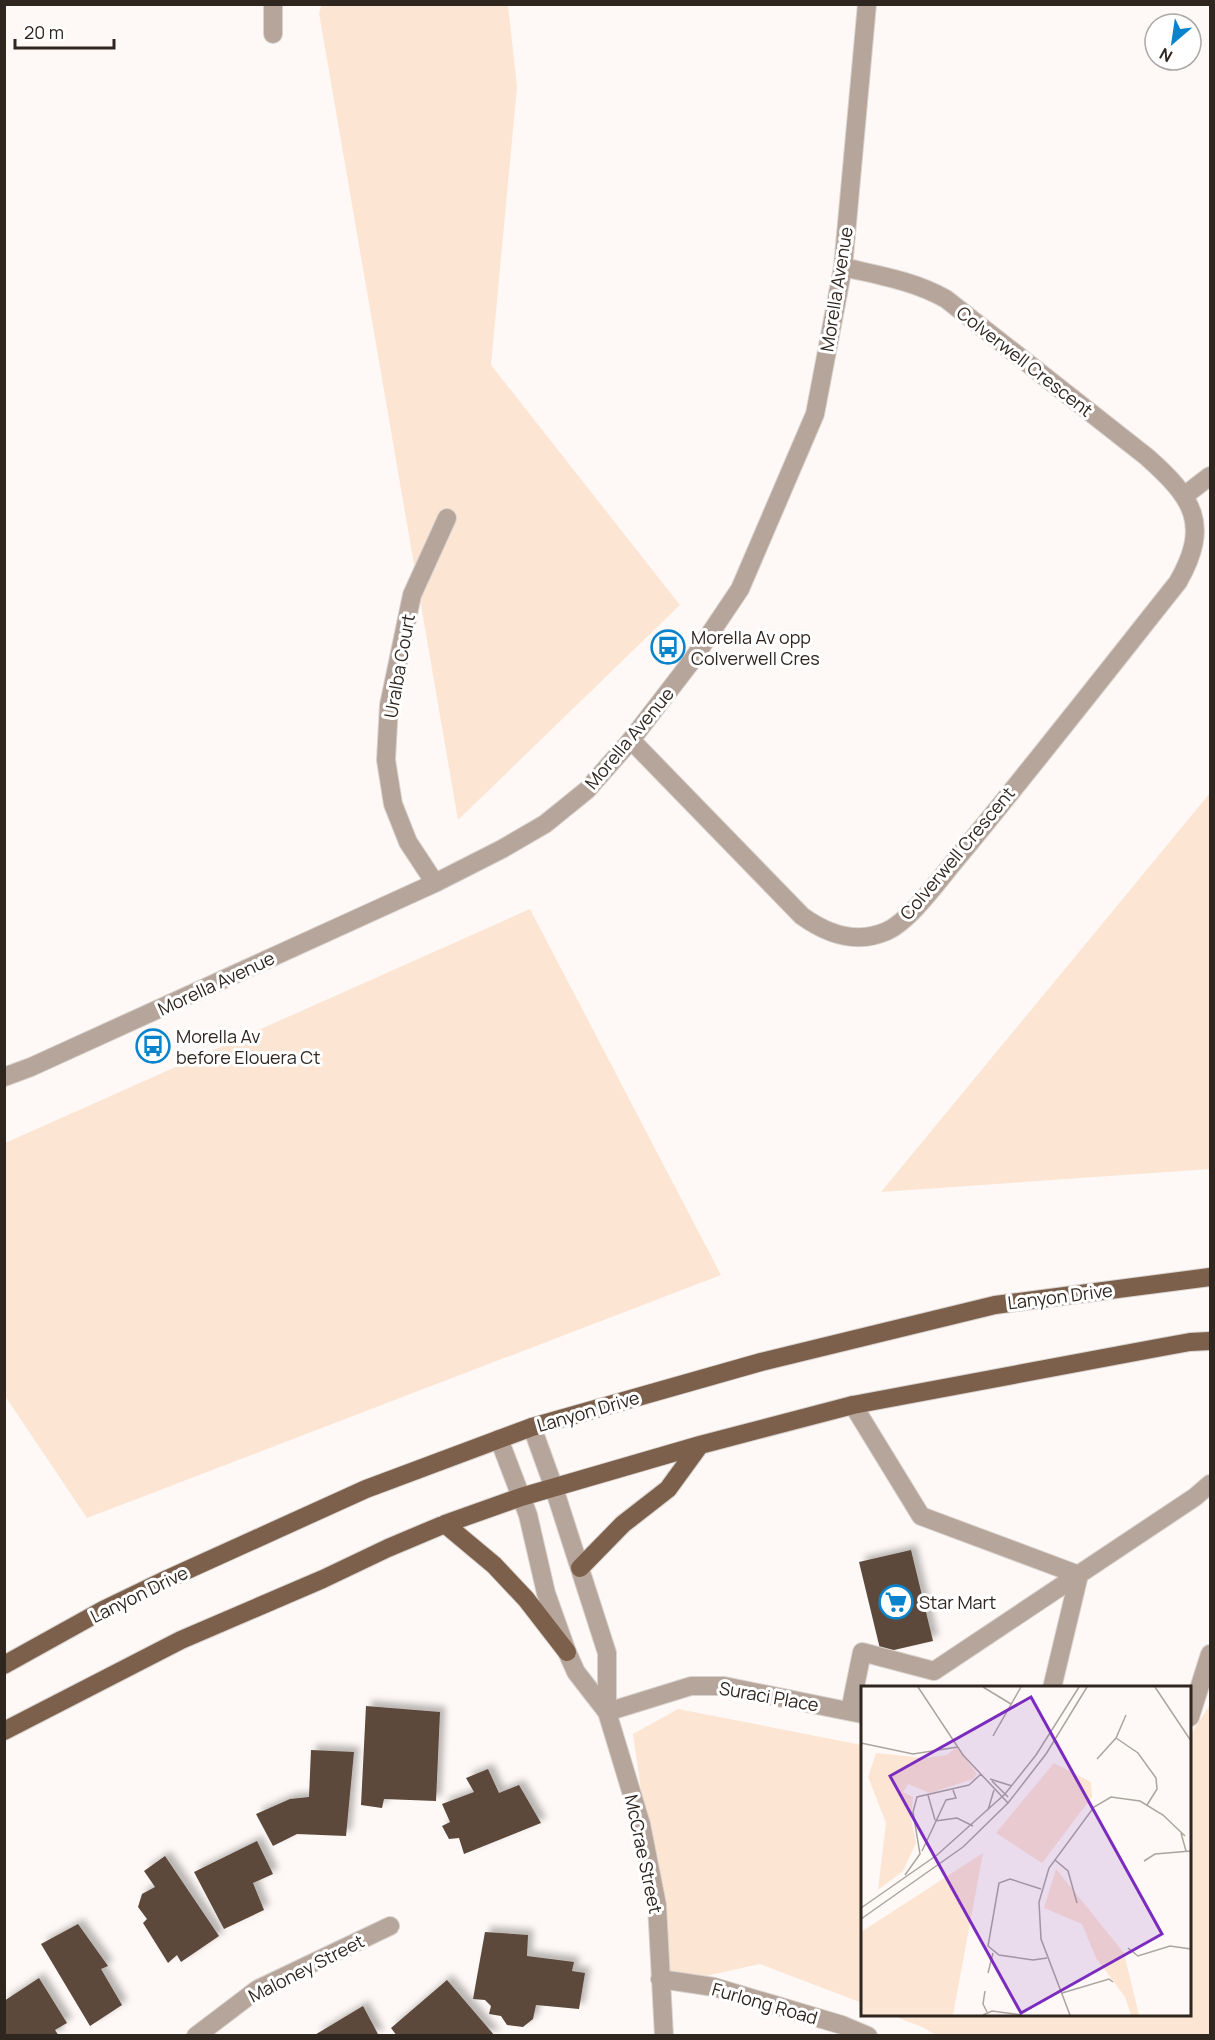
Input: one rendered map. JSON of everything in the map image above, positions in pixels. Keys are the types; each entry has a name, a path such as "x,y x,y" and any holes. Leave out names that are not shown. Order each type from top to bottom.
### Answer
{"main road":[{"name":"Lanyon Drive","path":"4,1665 103,1610 366,1489 532,1427 760,1362 995,1305 1210,1277"},
{"path":"4,1731 181,1640 445,1524 521,1497 700,1445 853,1405 1190,1342 1210,1341"},
{"path":"580,1568 622,1524 668,1489 700,1445"},
{"path":"445,1524 494,1565 526,1599 567,1652"}],"street":[{"path":"273,4 273,34"},
{"name":"Morella Avenue","path":"4,1077 41,1063 435,883 502,849 545,824 586,790 631,740 691,662 741,589 815,414 843,267 867,4"},
{"name":"Colverwell Crescent","path":"631,740 802,916 819,928 838,936 855,938 887,931 905,918 963,850 1178,582 1189,562 1195,543 1195,524 1184,496 1164,472 1147,457 946,299 927,288 843,267"},
{"path":"1184,496 1210,476"},
{"name":"Uralba Court","path":"435,883 408,842 393,804 386,760 389,705 412,595 447,518"},
{"path":"853,1405 921,1516 1079,1575"},
{"name":"McCrae Street","path":"532,1427 607,1653 607,1712 641,1824 657,1905 664,2036"},
{"name":"McCrae Street","path":"499,1439 528,1515 546,1593 567,1652 576,1672 607,1712"},
{"path":"856,1712 862,1652 934,1671 1195,1497 1210,1484"},
{"path":"1052,1686 1079,1575"},
{"path":"1191,1714 1210,1654"},
{"name":"Suraci Place","path":"607,1712 691,1686 724,1686 856,1712"},
{"name":"Maloney Street","path":"196,2036 258,1989 390,1926"},
{"name":"Furlong Road","path":"660,1979 714,1987 842,2025 868,2036"}],"shaded area":[{"path":"322,4 508,5 517,87 491,365 680,605 458,820 319,13"},
{"path":"1210,793 1210,1169 881,1192"},
{"path":"530,909 721,1275 87,1518 5,1396 5,1143"},
{"path":"1210,1705 1210,2035 936,2035 894,2016 1191,2016 1191,1734"},
{"path":"678,1709 861,1745 861,2003 760,1964 669,1984 633,1734"}],"building":[{"path":"911,1550 933,1641 881,1653 859,1562"},
{"path":"366,1706 440,1712 436,1801 384,1799 382,1808 361,1805"},
{"path":"311,1750 354,1752 346,1836 297,1834 273,1846 256,1814 290,1799 309,1797"},
{"path":"488,1769 499,1793 519,1785 541,1823 464,1854 459,1838 449,1839 442,1826 450,1822 442,1804 474,1792 466,1778"},
{"path":"257,1841 273,1874 253,1883 264,1910 224,1929 194,1872"},
{"path":"165,1856 219,1936 181,1962 177,1955 168,1963 143,1923 147,1919 138,1907 142,1894 155,1887 144,1871"},
{"path":"78,1924 108,1966 101,1969 122,2005 90,2026 41,1944"},
{"path":"485,1932 528,1935 527,1956 574,1962 572,1971 585,1973 579,2009 536,2005 533,2019 523,2027 507,2025 501,2016 489,2014 491,2006 485,2000 473,1999"},
{"path":"39,1978 67,2023 55,2030 59,2036 6,2036 4,2033 4,2001"},
{"path":"447,1980 495,2036 397,2036 391,2028"},
{"path":"363,2006 379,2036 313,2036"}],"place":[{"name":"Morella Av opp Colverwell Cres","path":"668,647"},
{"name":"Morella Av before Elouera Ct","path":"153,1046"},
{"name":"Star Mart","path":"896,1602"}]}
